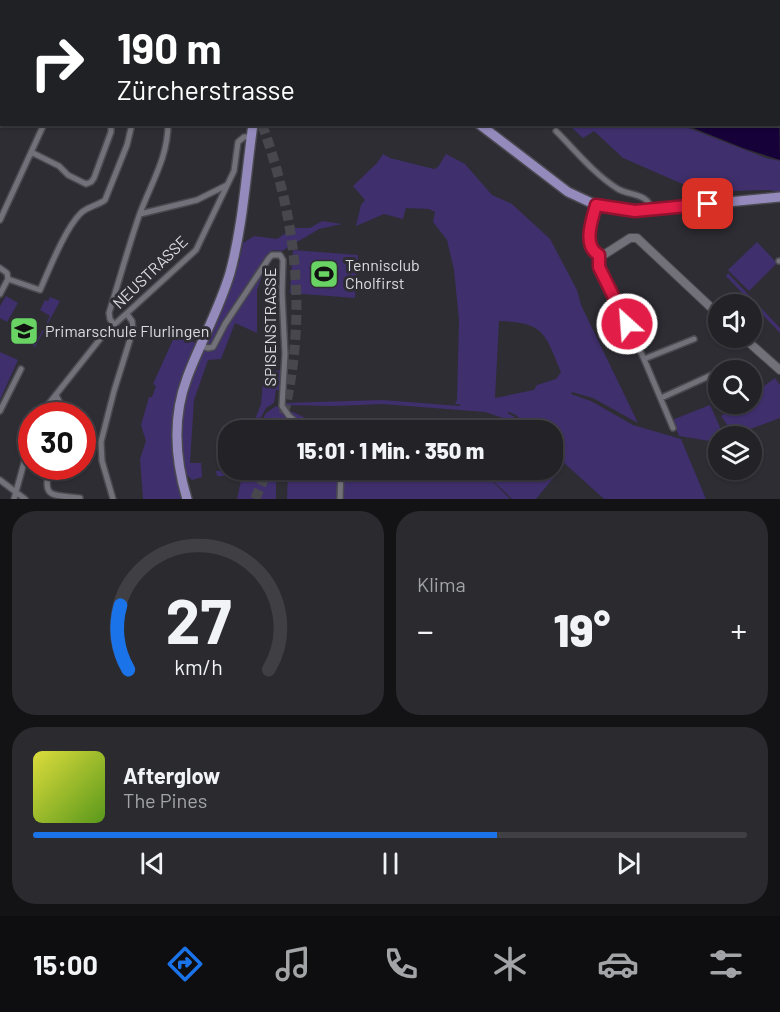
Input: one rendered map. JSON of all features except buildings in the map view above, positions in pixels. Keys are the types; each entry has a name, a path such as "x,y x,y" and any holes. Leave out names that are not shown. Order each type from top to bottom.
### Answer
{"main road":[{"path":"187,499 178,459 178,416 186,380 224,291 234,259 253,126"},
{"path":"482,126 568,192 596,205 630,211 780,197"}],"street":[{"path":"0,220 43,126"},
{"path":"31,152 59,166 68,176 86,184 94,178 111,132 111,126"},
{"path":"8,279 40,290 76,219 89,208 105,200 127,145 132,126"},
{"path":"114,325 109,313 140,214 164,156 168,141 168,126"},
{"path":"556,131 596,172 620,190 646,199 650,203 651,210"},
{"name":"NEUSTRASSE","path":"50,402 96,343 196,250 234,171 238,142 244,137 251,137"},
{"path":"140,214 197,200 227,185"},
{"path":"596,205 589,234 593,251 599,255 605,254 630,238 637,238 708,305"},
{"name":"SPISENSTRASSE","path":"201,346 213,347 225,324 269,258 272,255 280,255 283,260 285,367 282,406 294,420"},
{"path":"599,255 599,267 644,359 673,428"},
{"path":"0,268 7,273 8,279 0,294"},
{"path":"112,499 102,460 101,442 133,330 134,325 127,314"},
{"path":"644,359 694,339"},
{"path":"755,348 780,370"},
{"path":"0,411 21,369"},
{"path":"661,398 708,376"},
{"path":"56,394 60,402"},
{"path":"0,480 25,499"},
{"path":"14,499 19,480"},
{"path":"47,480 46,486 53,495 80,498"},
{"path":"340,499 341,480"}],"shaded area":[{"path":"570,126 684,126 766,158 780,161 780,192 768,190 701,192 623,158 594,131 583,138"},
{"path":"688,126 779,126 780,160"},
{"path":"383,154 390,158 434,169 438,167 446,154 465,164 492,195 512,204 550,239 577,290 581,305 638,423 593,398 572,392 571,394 591,401 633,425 681,439 706,499 604,499 563,462 563,420 521,420 509,412 507,413 517,420 509,420 485,412 383,404 284,405 284,403 382,400 460,406 460,404 455,404 457,400 459,320 454,270 447,240 433,222 435,212 429,209 406,208 403,219 384,214 356,226 361,205 365,200 353,186","holes":["499,321 526,324 535,328 546,339 561,372 556,379 537,385 534,390 495,398"]},
{"path":"322,221 342,224 319,229 282,251 273,250 252,279 266,265 257,290 257,333 235,323 221,359 208,360 194,400 190,463 201,463 202,477 192,480 186,474 181,438 185,399 201,355 222,311 239,263 243,243 254,236 277,239 293,228 310,228"},
{"path":"757,242 777,263 749,291 728,270"},
{"name":"Tennisclub Cholfirst","path":"293,250 358,255 355,298 290,293"},
{"path":"728,273 748,294 743,294 726,276"},
{"path":"6,296 18,303 7,322 0,318 0,306"},
{"path":"50,297 60,301 35,347 32,345 38,339 50,316 40,310 45,300 48,301"},
{"path":"762,309 780,328 780,333 762,314"},
{"path":"176,333 201,346 178,416 187,499 143,499 140,459 146,441 141,425 149,397 152,397 156,386 153,384"},
{"path":"0,352 18,360 0,400"},
{"path":"284,370 283,390 276,390 274,403 266,408 259,420 255,420 261,404 264,372"},
{"path":"775,378 780,385 780,418 758,426 728,426 721,416 724,414 762,414 762,388"},
{"path":"276,406 310,420 262,420 266,413"},
{"path":"708,406 708,414 714,414 719,426 708,426 708,441 679,436 672,420"},
{"path":"241,480 276,480 276,499 237,499"},
{"path":"288,480 337,480 337,499 287,499"},
{"path":"339,480 490,480 510,499 340,499"},
{"path":"492,480 552,480 536,499 512,499"}],"tunnel":[{"path":"263,126 275,162 284,200 295,276 294,352 282,420"},
{"path":"255,499 264,480"}],"place":[{"name":"Tennisclub Cholfirst","path":"324,274"},
{"name":"Primarschule Flurlingen","path":"24,331"}],"route":[{"path":"627,324 599,267 599,255 591,248 589,234 596,205 616,210 635,211 708,204"}]}
